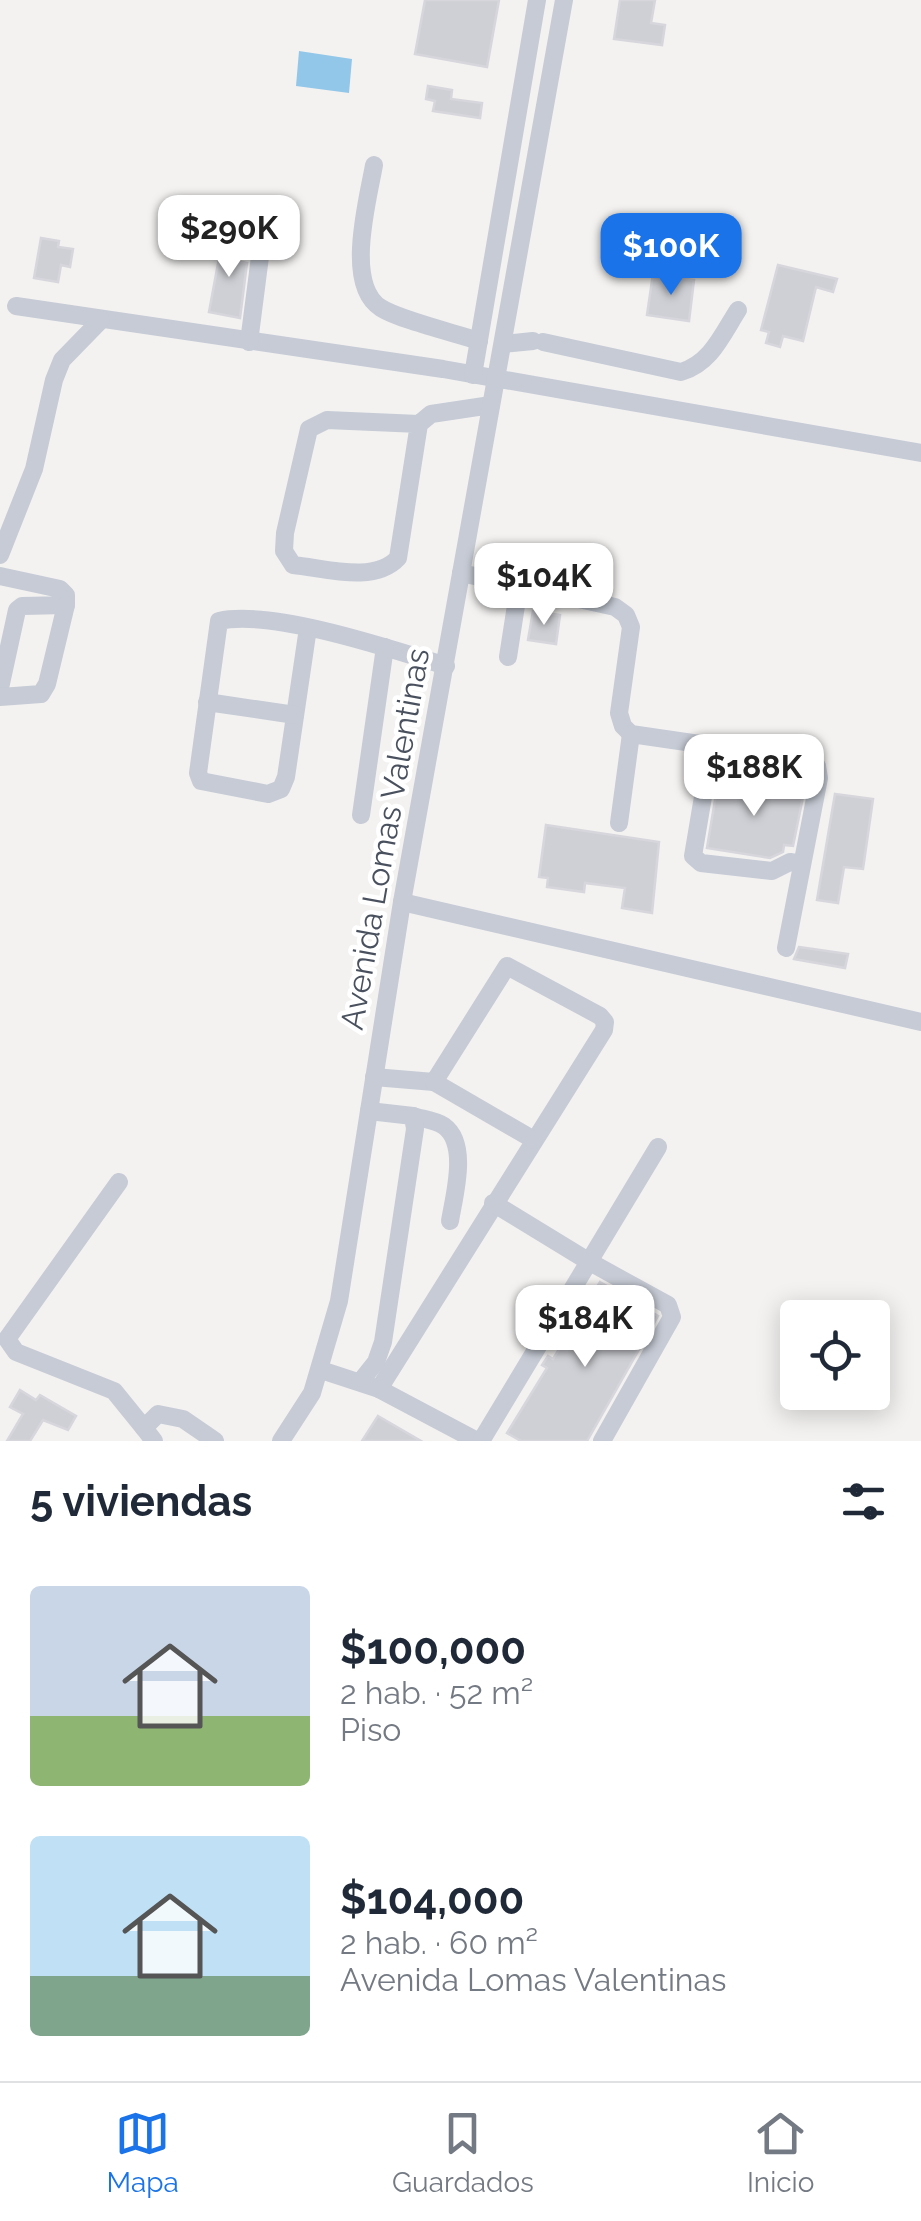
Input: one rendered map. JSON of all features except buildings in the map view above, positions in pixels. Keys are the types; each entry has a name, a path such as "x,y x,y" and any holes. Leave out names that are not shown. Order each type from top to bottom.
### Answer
{"street":[{"path":"473,375 537,0"},
{"name":"Avenida Lomas Valentinas","path":"281,1441 312,1393 339,1301 402,902 564,0"},
{"path":"374,165 360,260 365,286 379,308 479,341"},
{"path":"248,342 261,249"},
{"path":"16,306 473,375 921,454"},
{"path":"504,344 538,342 681,372 708,358 738,310"},
{"path":"0,554 34,470 62,360 100,320"},
{"path":"419,424 328,420 309,429 285,533 284,551 293,566 371,572 388,569 398,558 419,424 431,414 491,406"},
{"path":"461,573 615,607 626,615 631,627 619,713 622,726 631,734 810,760 817,766 820,778 786,948"},
{"path":"0,576 60,589 66,595 48,684 41,694 0,697"},
{"path":"508,657 520,586"},
{"path":"0,688 17,610 22,606 66,605"},
{"path":"308,628 286,777 281,788 268,794 199,778 218,621 240,619 308,628 446,666"},
{"path":"360,815 385,648"},
{"path":"207,702 295,714"},
{"path":"619,824 631,734"},
{"path":"778,756 774,776 711,768 692,856 700,863 772,871 790,862 802,864"},
{"path":"402,902 921,1022"},
{"path":"378,1389 604,1030 605,1022 506,966 434,1082"},
{"path":"374,1077 434,1082 534,1140"},
{"path":"369,1112 412,1116 440,1124 452,1136 457,1180 450,1221"},
{"path":"360,1382 376,1362 383,1342 414,1144 412,1116"},
{"path":"321,1370 378,1389 479,1441 658,1147"},
{"path":"120,1182 7,1339 9,1346 114,1391 149,1434 158,1414 183,1419 215,1441"},
{"path":"494,1204 672,1310 672,1317 602,1441"}],"water":[{"path":"299,51 352,59 349,93 296,86"}]}
